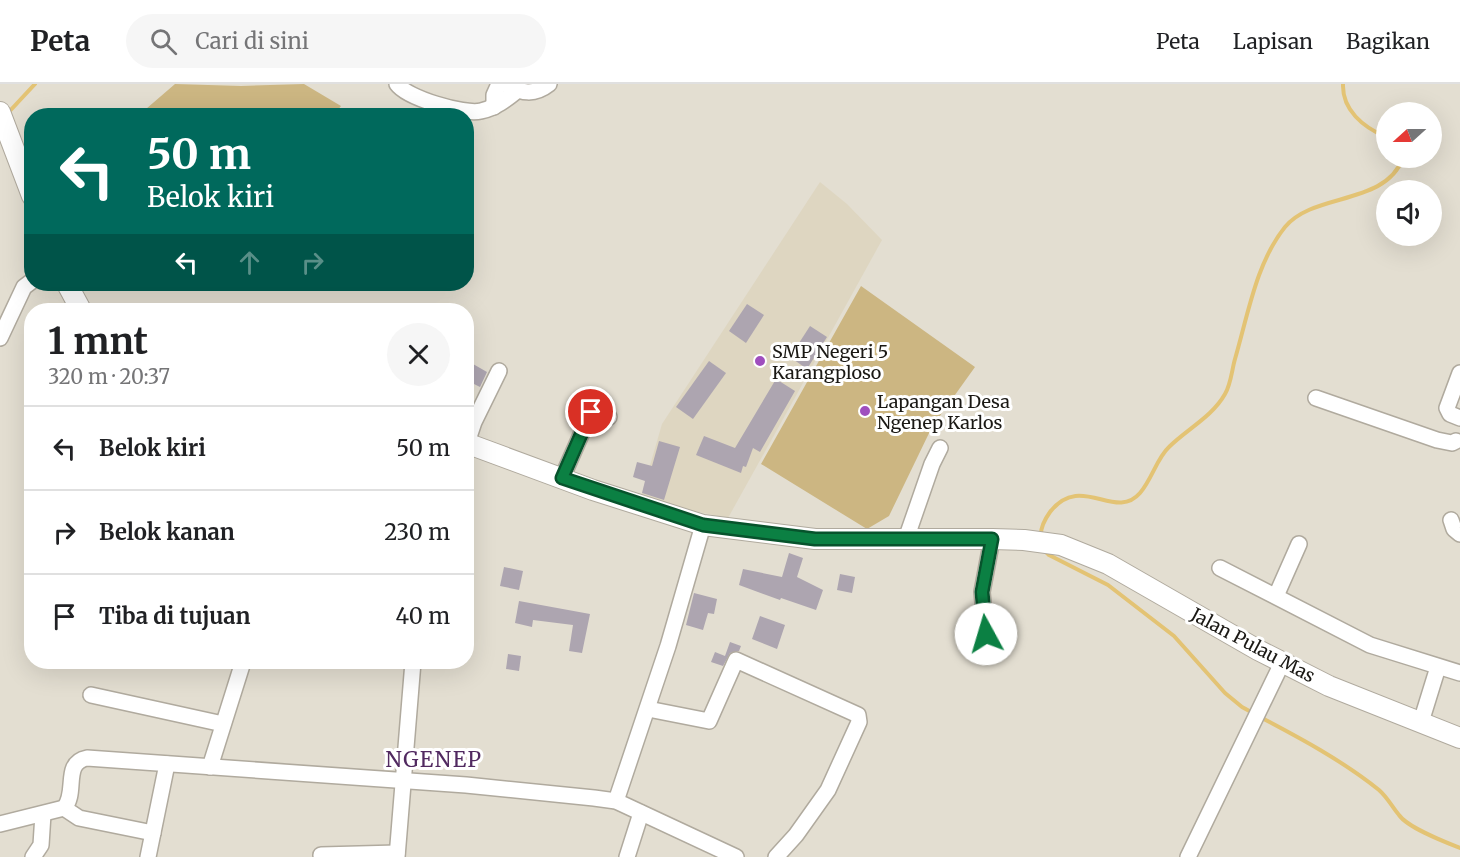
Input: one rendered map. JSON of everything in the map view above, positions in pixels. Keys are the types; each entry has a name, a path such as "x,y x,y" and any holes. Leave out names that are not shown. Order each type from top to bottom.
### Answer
{"street":[{"path":"397,84 405,92 456,108"},
{"path":"494,107 494,95 499,84"},
{"path":"474,111 494,107 511,87 540,91 549,84"},
{"path":"2,117 24,175"},
{"path":"0,338 24,287"},
{"path":"474,422 499,371"},
{"path":"1460,373 1447,408 1448,413 1460,418"},
{"path":"1316,398 1437,440 1452,443 1459,436"},
{"path":"562,478 591,412 596,411 609,417"},
{"name":"Jalan Pulau Mas","path":"474,446 703,525 815,539 992,539 1061,545 1099,559 1282,663 1329,686 1460,738"},
{"path":"906,539 932,464 940,448"},
{"path":"1451,520 1454,529 1460,534"},
{"path":"616,801 648,708 703,525"},
{"path":"986,634 982,592 992,539"},
{"path":"1276,596 1299,544"},
{"path":"1220,568 1370,645 1460,673"},
{"path":"648,708 709,721 736,660 858,715 859,722 833,782 817,807 776,857"},
{"path":"1188,857 1282,663"},
{"path":"1421,722 1438,667"},
{"path":"210,767 241,669"},
{"path":"321,855 397,855 412,669"},
{"path":"92,695 223,724"},
{"path":"0,824 64,808 69,799 74,764 87,758 402,783 529,790 616,801 736,857"},
{"path":"148,857 167,764"},
{"path":"64,808 79,818 153,833"},
{"path":"627,857 641,813"},
{"path":"33,857 41,845 43,814"}],"shaded area":[{"path":"175,84 241,86 304,84 341,106 339,108 147,108"},
{"name":"SMP Negeri 5 Karangploso","path":"820,182 847,204 882,240 728,518 640,500 662,424"},
{"name":"Lapangan Desa Ngenep Karlos","path":"861,286 975,367 932,427 889,516 867,529 761,464"}],"building":[{"path":"747,304 764,315 746,343 729,331"},
{"path":"810,326 827,337 807,369 790,357"},
{"path":"709,361 726,373 693,419 676,407"},
{"path":"474,365 487,372 480,387 474,384"},
{"path":"776,379 795,391 760,452 753,448 746,467 743,466 741,473 696,455 704,436 735,448"},
{"path":"659,441 680,447 664,500 642,493 645,481 633,477 637,462 652,466"},
{"path":"789,553 803,558 797,577 823,590 816,610 739,585 743,569 782,577"},
{"path":"504,567 523,571 519,590 500,586"},
{"path":"840,574 855,577 852,593 837,590"},
{"path":"694,593 717,599 714,614 708,613 703,630 686,625"},
{"path":"519,601 590,614 582,653 569,651 573,625 533,620 532,627 515,623"},
{"path":"760,616 785,625 777,649 752,639"},
{"path":"730,642 741,646 739,651 730,653 723,666 711,662 715,652 725,656"},
{"path":"508,654 521,656 519,671 506,669"}],"waterway":[{"path":"7,114 35,84"},
{"path":"1343,84 1350,110 1362,123 1376,132"},
{"path":"1041,537 1046,518 1062,501 1074,496 1086,496 1120,503 1130,501 1140,493 1165,452 1206,416 1225,394 1260,273 1275,241 1285,227 1298,216 1313,208 1365,192 1381,184 1397,168"},
{"path":"1044,550 1049,555 1108,585 1174,636 1225,693 1253,713"},
{"path":"1260,717 1321,750 1365,779 1382,793 1410,825 1460,848"}],"place":[{"name":"SMP Negeri 5 Karangploso","path":"760,361"},
{"name":"Lapangan Desa Ngenep Karlos","path":"865,411"}],"district":[{"name":"NGENEP","path":"434,759"}],"route":[{"path":"591,412 562,478 703,525 815,539 992,539 982,592 986,634"}]}
